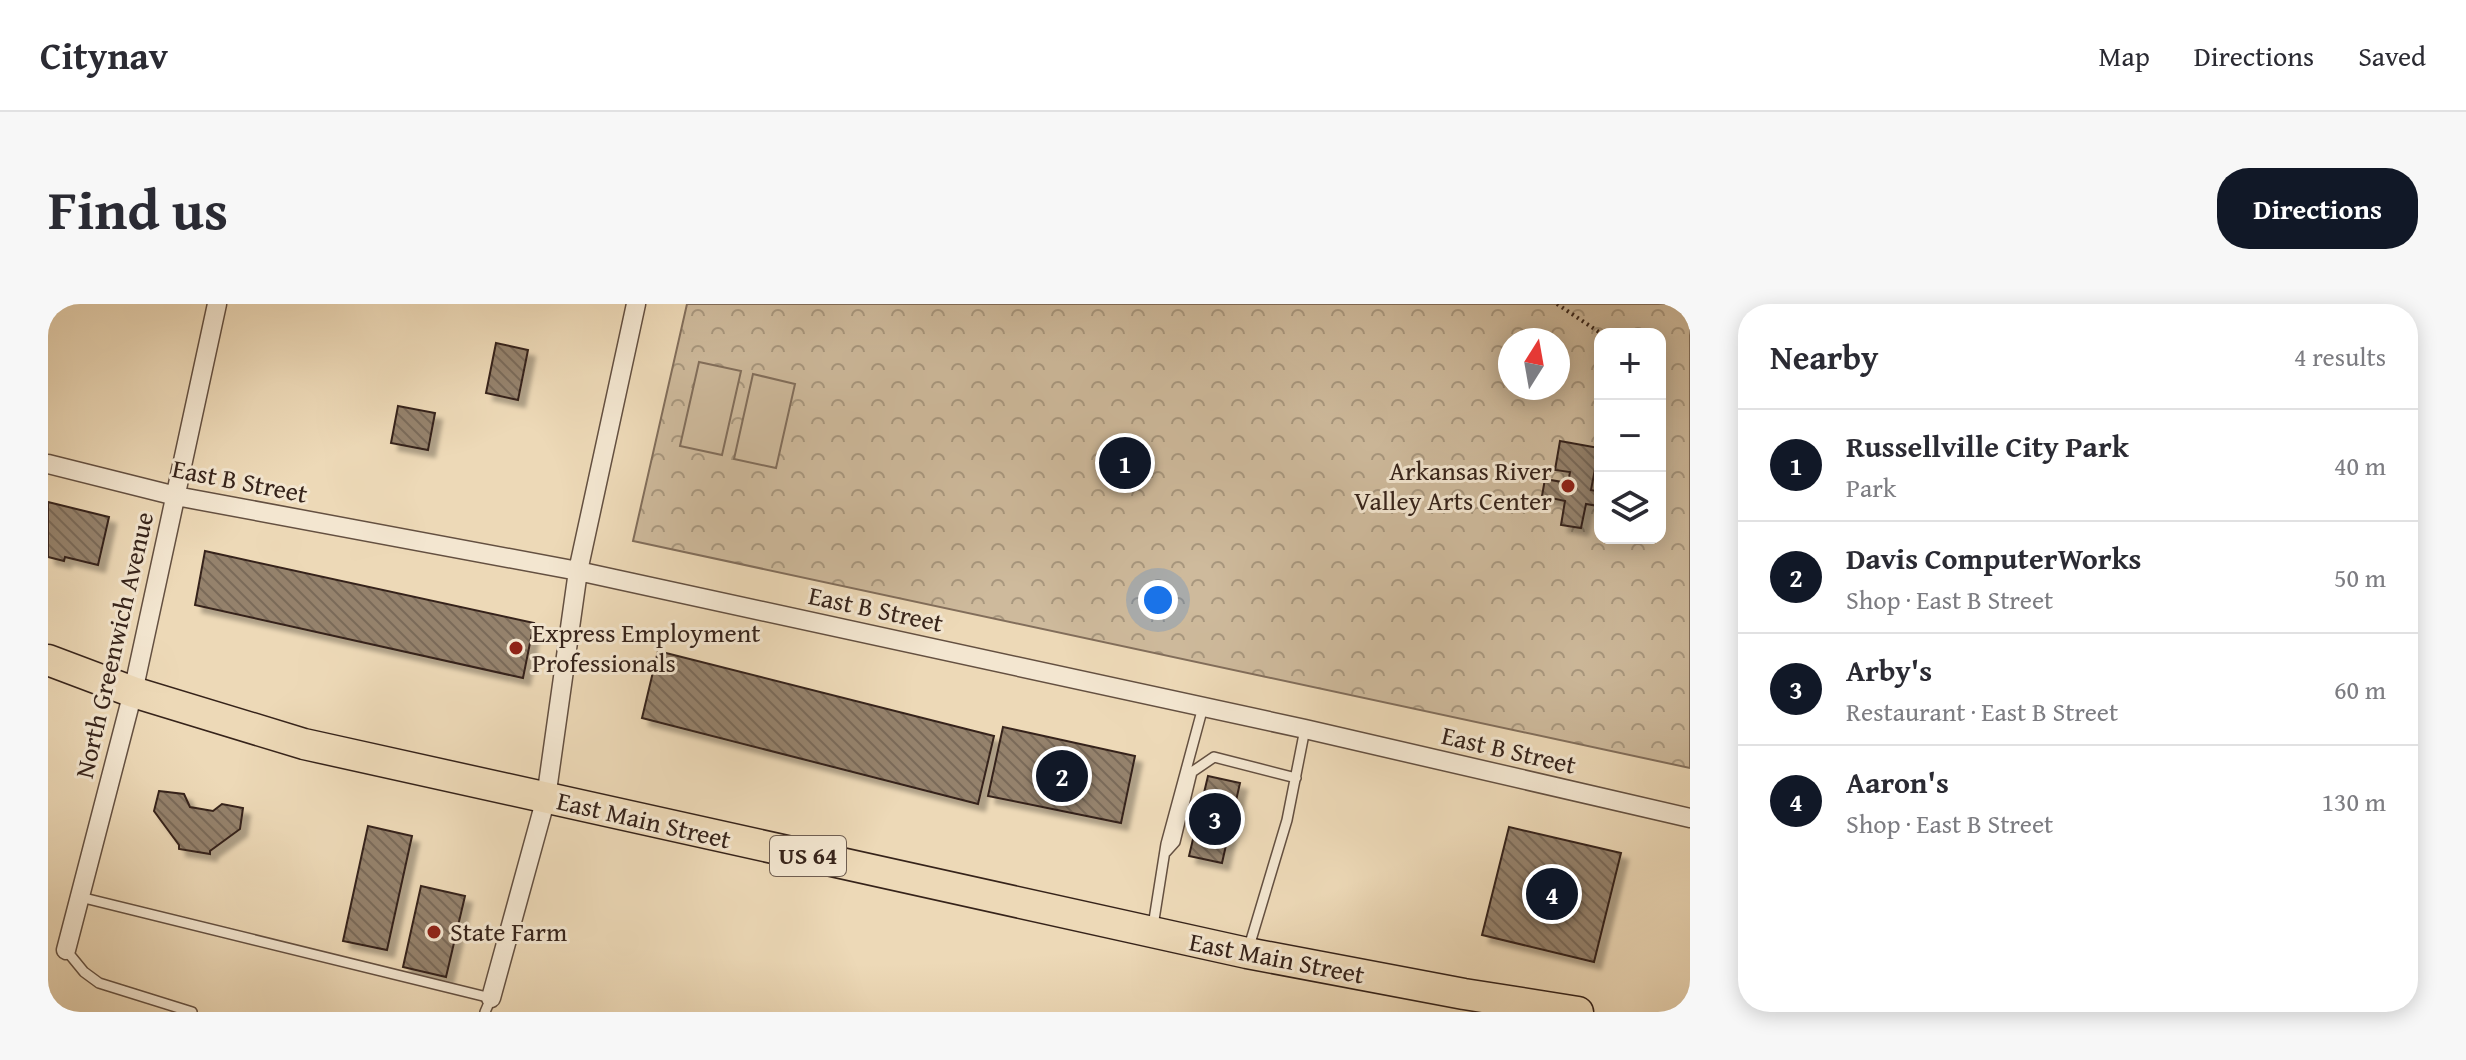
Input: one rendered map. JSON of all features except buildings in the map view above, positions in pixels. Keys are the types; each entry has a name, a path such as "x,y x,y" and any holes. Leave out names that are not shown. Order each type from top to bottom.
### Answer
{"main road":[{"name":"East Main Street","path":"48,660 133,692 304,744 1152,933 1464,999 1578,1012"}],"street":[{"name":"North Greenwich Avenue","path":"66,950 133,692 217,304"},
{"path":"488,1005 546,798 578,571 636,304"},
{"name":"East B Street","path":"48,464 176,496 578,571 1305,729 1690,818"}],"lane":[{"path":"1152,933 1164,853 1203,707"},
{"path":"1247,953 1287,820 1305,729"},
{"path":"1164,853 1175,842 1192,772 1214,757 1296,778"},
{"path":"80,897 488,1005"},
{"path":"66,950 84,972 99,983 192,1012"}],"path":[{"path":"1557,304 1594,329"}],"green space":[{"path":"687,304 1690,304 1690,768 633,541"},
{"path":"699,362 741,371 722,455 680,446"},
{"path":"753,374 795,384 776,468 734,459"}],"place":[{"name":"Russellville City Park","path":"1125,463"},
{"name":"Arkansas River Valley Arts Center","path":"1568,486"},
{"name":"Express Employment Professionals","path":"516,648"},
{"name":"Davis ComputerWorks","path":"1062,776"},
{"name":"Arby's","path":"1215,819"},
{"name":"Aaron's","path":"1552,894"},
{"name":"State Farm","path":"434,932"}]}
